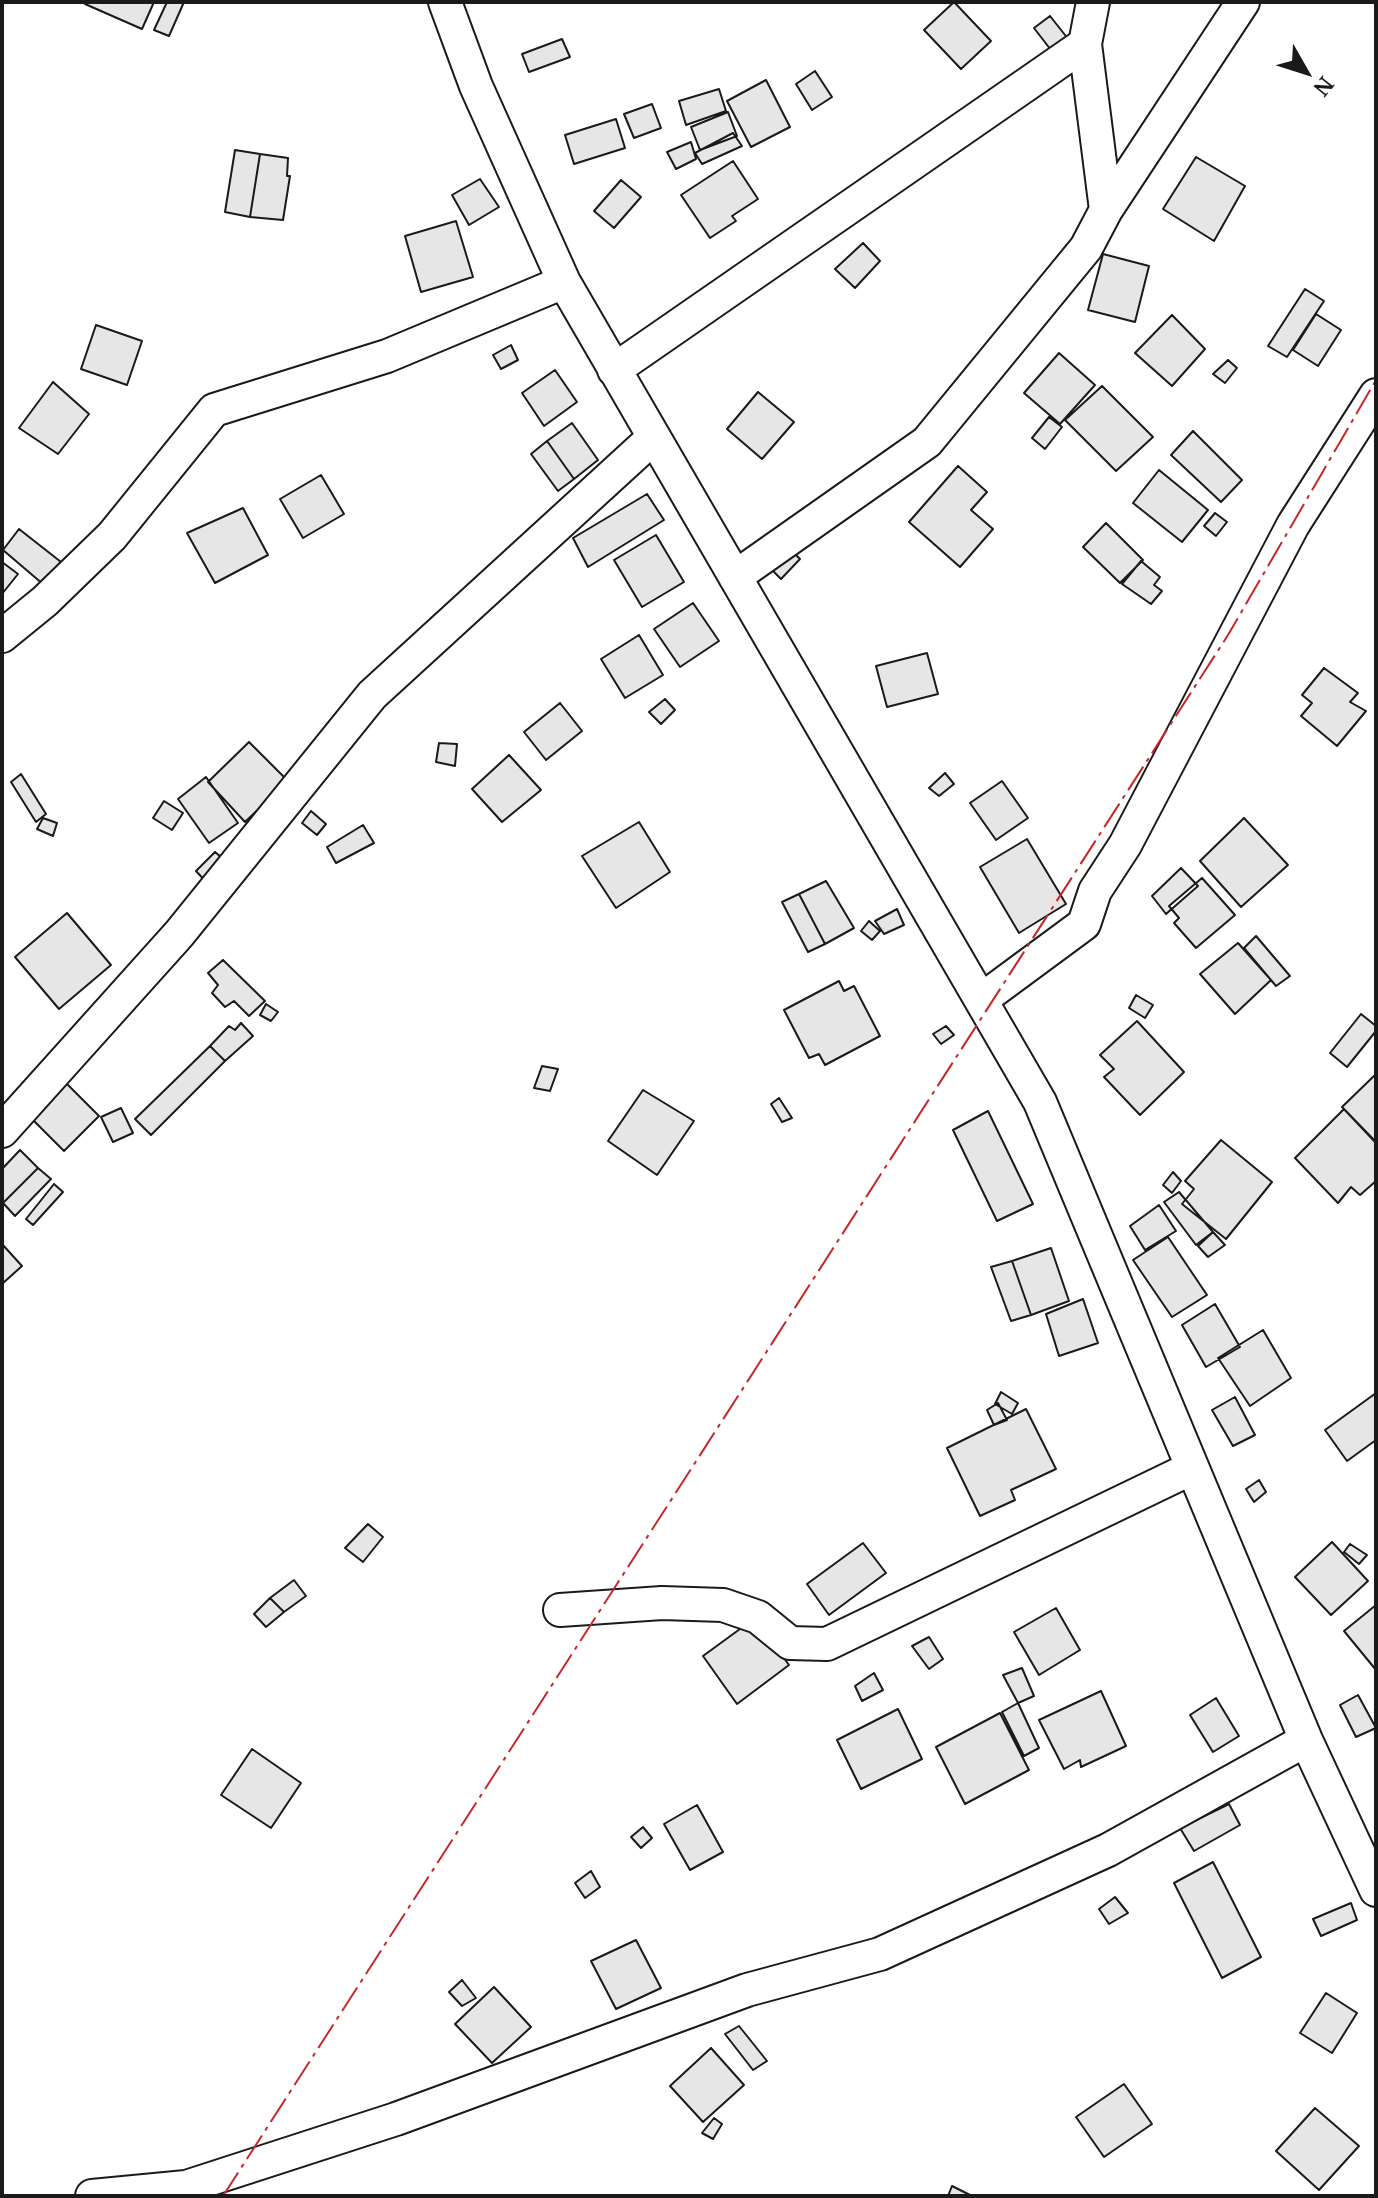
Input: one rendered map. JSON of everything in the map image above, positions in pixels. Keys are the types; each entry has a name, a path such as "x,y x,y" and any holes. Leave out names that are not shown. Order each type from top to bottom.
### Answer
{"street":[{"path":"445,2 476,86 564,282 1040,1102 1306,1740 1376,1890"},
{"path":"1093,2 1085,44 1106,210"},
{"path":"735,577 927,442 1086,248 1106,210 1243,2"},
{"path":"614,370 1085,44"},
{"path":"2,636 45,601 112,536 214,410 387,356 564,282"},
{"path":"981,1000 1084,924 1095,891 1125,845 1293,525 1376,395"},
{"path":"2,1131 179,934 372,695 654,437"},
{"path":"560,1610 662,1603 723,1605 758,1617 790,1643 827,1644 1192,1468"},
{"path":"92,2196 186,2187 396,2119 747,1990 880,1954 1108,1850 1306,1740"}],"building":[{"path":"86,2 154,2 142,29"},
{"path":"167,2 184,2 169,36 154,30"},
{"path":"954,2 991,41 961,69 924,30"},
{"path":"1050,16 1069,40 1054,54 1034,28"},
{"path":"562,39 570,57 529,72 522,54"},
{"path":"815,71 832,97 812,110 796,84"},
{"path":"766,80 790,127 751,147 727,101"},
{"path":"719,89 726,111 686,125 679,101"},
{"path":"652,104 661,128 634,138 624,114"},
{"path":"728,112 737,136 700,150 691,127"},
{"path":"616,119 625,148 574,164 565,135"},
{"path":"733,133 742,146 702,164 695,153"},
{"path":"691,142 696,159 676,169 667,152"},
{"path":"235,150 260,154 250,217 225,212"},
{"path":"260,154 288,158 287,176 290,176 283,220 250,217"},
{"path":"1196,157 1245,186 1214,241 1163,209"},
{"path":"733,161 758,199 732,216 736,221 710,238 681,195"},
{"path":"480,179 499,207 469,225 452,195"},
{"path":"621,180 641,197 614,228 594,211"},
{"path":"456,221 473,277 421,292 405,236"},
{"path":"863,243 880,261 855,288 835,269"},
{"path":"1103,254 1149,266 1135,322 1088,310"},
{"path":"1305,289 1324,301 1287,357 1268,346"},
{"path":"1316,314 1341,330 1318,366 1293,350"},
{"path":"1172,315 1205,349 1172,386 1135,353"},
{"path":"96,325 142,341 127,385 81,369"},
{"path":"511,345 518,360 501,369 493,355"},
{"path":"1059,353 1095,385 1060,424 1024,393"},
{"path":"1228,360 1237,368 1225,383 1213,374"},
{"path":"555,370 577,402 544,426 522,393"},
{"path":"53,382 89,414 58,454 19,428"},
{"path":"1102,386 1153,437 1116,471 1065,420"},
{"path":"758,392 794,422 762,459 727,429"},
{"path":"1049,417 1062,427 1045,449 1032,438"},
{"path":"572,423 598,460 574,479 547,441"},
{"path":"1193,431 1242,480 1221,502 1171,455"},
{"path":"547,441 574,479 558,491 531,454"},
{"path":"958,466 987,492 971,510 993,529 960,567 909,522"},
{"path":"1159,470 1208,510 1182,542 1133,503"},
{"path":"321,475 344,514 303,538 280,499"},
{"path":"647,494 664,520 588,567 573,538"},
{"path":"243,508 268,555 215,583 187,533"},
{"path":"1215,513 1227,522 1216,536 1204,526"},
{"path":"1106,523 1143,560 1120,583 1083,547"},
{"path":"19,529 61,562 44,585 3,550"},
{"path":"656,535 684,582 642,607 614,560"},
{"path":"786,545 800,559 781,579 765,563"},
{"path":"1141,561 1160,577 1154,585 1162,591 1151,604 1122,584"},
{"path":"2,562 18,574 2,594"},
{"path":"693,603 719,641 680,667 654,629"},
{"path":"639,635 663,675 625,698 601,659"},
{"path":"927,653 938,694 887,707 876,666"},
{"path":"1324,668 1358,693 1350,702 1366,711 1337,746 1301,716 1312,703 1302,695"},
{"path":"665,699 675,710 661,724 649,712"},
{"path":"560,703 582,731 546,760 524,732"},
{"path":"249,742 288,781 245,822 208,782"},
{"path":"439,743 457,744 455,766 436,762"},
{"path":"509,755 541,790 502,822 472,789"},
{"path":"945,773 954,784 939,796 929,788"},
{"path":"21,774 46,814 36,822 11,782"},
{"path":"206,777 238,823 209,843 178,799"},
{"path":"1002,781 1028,818 996,840 970,803"},
{"path":"164,801 183,813 172,830 153,818"},
{"path":"311,811 326,824 317,835 302,823"},
{"path":"43,818 57,823 53,836 37,829"},
{"path":"1244,818 1288,865 1241,907 1200,861"},
{"path":"639,822 670,872 616,908 582,856"},
{"path":"363,825 374,843 336,863 327,847"},
{"path":"1027,839 1066,904 1019,933 980,867"},
{"path":"215,852 228,863 208,884 196,871"},
{"path":"1181,868 1198,886 1166,914 1152,896"},
{"path":"1202,878 1235,915 1196,948 1174,923 1179,918 1169,906"},
{"path":"826,881 854,928 825,944 799,894"},
{"path":"799,894 825,944 808,952 782,902"},
{"path":"897,909 904,925 884,934 875,921"},
{"path":"67,913 111,965 59,1009 15,957"},
{"path":"869,921 880,931 872,940 861,931"},
{"path":"1256,936 1290,976 1276,986 1244,948"},
{"path":"1238,943 1271,980 1235,1014 1200,974"},
{"path":"223,960 265,1001 249,1016 234,1001 225,1007 212,993 218,985 208,973"},
{"path":"839,981 844,991 854,986 880,1036 825,1065 819,1054 809,1058 784,1010"},
{"path":"1136,995 1153,1005 1145,1018 1129,1008"},
{"path":"266,1004 278,1012 271,1021 260,1015"},
{"path":"1361,1014 1376,1026 1376,1031 1347,1067 1330,1053"},
{"path":"1137,1021 1184,1072 1140,1115 1104,1077 1114,1069 1100,1055"},
{"path":"241,1023 253,1036 225,1061 210,1046 229,1026 235,1030"},
{"path":"946,1026 954,1035 941,1044 933,1034"},
{"path":"210,1046 225,1061 151,1135 135,1119"},
{"path":"542,1066 558,1069 550,1091 534,1088"},
{"path":"1376,1074 1376,1143 1342,1107"},
{"path":"62,1079 99,1116 64,1151 27,1114"},
{"path":"643,1090 694,1121 657,1175 608,1141"},
{"path":"779,1098 792,1118 782,1122 771,1104"},
{"path":"121,1108 133,1133 113,1142 101,1117"},
{"path":"1344,1109 1376,1142 1376,1181 1360,1195 1351,1187 1338,1203 1295,1158"},
{"path":"988,1111 1033,1204 997,1221 953,1130"},
{"path":"1221,1140 1272,1182 1226,1239 1182,1204 1194,1189 1185,1181"},
{"path":"20,1150 38,1168 3,1203 2,1169"},
{"path":"38,1168 51,1179 15,1216 3,1203"},
{"path":"1173,1172 1181,1181 1172,1193 1163,1185"},
{"path":"54,1184 63,1192 33,1225 26,1219"},
{"path":"1179,1192 1213,1232 1196,1245 1164,1202"},
{"path":"1159,1205 1176,1231 1145,1250 1130,1226"},
{"path":"1213,1232 1225,1245 1208,1257 1198,1246"},
{"path":"1168,1237 1207,1295 1172,1317 1133,1260"},
{"path":"2,1244 22,1266 2,1284"},
{"path":"1051,1248 1069,1301 1031,1315 1012,1261"},
{"path":"1012,1261 1031,1315 1011,1321 991,1267"},
{"path":"1083,1299 1098,1343 1059,1356 1046,1314"},
{"path":"1215,1304 1240,1347 1206,1367 1182,1325"},
{"path":"1263,1330 1291,1378 1250,1406 1218,1358"},
{"path":"1001,1392 1018,1403 1012,1414 995,1404"},
{"path":"1376,1393 1376,1440 1347,1461 1325,1430"},
{"path":"1235,1397 1255,1435 1233,1446 1212,1410"},
{"path":"998,1403 1007,1420 994,1425 987,1410"},
{"path":"1026,1409 1056,1469 1011,1490 1015,1500 980,1516 947,1448"},
{"path":"1259,1480 1266,1492 1254,1502 1246,1489"},
{"path":"368,1524 383,1537 363,1562 345,1548"},
{"path":"1332,1542 1368,1581 1331,1615 1295,1577"},
{"path":"863,1543 886,1573 829,1615 807,1584"},
{"path":"1350,1544 1367,1555 1359,1564 1344,1552"},
{"path":"294,1580 306,1596 284,1612 270,1598"},
{"path":"270,1598 284,1612 266,1627 254,1614"},
{"path":"1376,1605 1376,1670 1344,1631"},
{"path":"1056,1608 1080,1650 1039,1675 1014,1632"},
{"path":"755,1618 789,1665 737,1704 703,1656"},
{"path":"929,1637 943,1659 929,1669 912,1646"},
{"path":"1022,1668 1034,1696 1018,1703 1003,1675"},
{"path":"874,1673 883,1690 862,1701 855,1686"},
{"path":"1101,1691 1126,1746 1081,1767 1080,1760 1064,1769 1039,1720"},
{"path":"1358,1695 1376,1728 1356,1737 1340,1705"},
{"path":"1216,1698 1239,1736 1213,1752 1190,1715"},
{"path":"1018,1703 1039,1748 1024,1756 1002,1712"},
{"path":"898,1709 922,1759 861,1789 837,1740"},
{"path":"1000,1713 1029,1770 965,1804 936,1747"},
{"path":"252,1749 301,1783 271,1828 221,1795"},
{"path":"1229,1804 1240,1825 1194,1851 1180,1828"},
{"path":"697,1805 723,1852 690,1870 664,1824"},
{"path":"643,1827 652,1838 641,1848 631,1837"},
{"path":"1213,1862 1261,1957 1222,1978 1174,1883"},
{"path":"591,1871 600,1887 585,1898 575,1883"},
{"path":"1115,1897 1128,1913 1109,1924 1099,1909"},
{"path":"1351,1903 1357,1920 1321,1936 1313,1919"},
{"path":"636,1940 661,1988 616,2009 591,1961"},
{"path":"462,1980 476,1998 462,2006 449,1992"},
{"path":"494,1987 531,2027 492,2063 455,2024"},
{"path":"1326,1993 1357,2013 1332,2053 1300,2033"},
{"path":"739,2026 767,2061 753,2070 725,2034"},
{"path":"711,2048 744,2085 703,2122 670,2086"},
{"path":"1124,2084 1152,2124 1104,2157 1076,2117"},
{"path":"1315,2108 1359,2146 1319,2190 1276,2151"},
{"path":"714,2118 722,2124 713,2139 702,2133"},
{"path":"952,2186 972,2196 948,2196"}],"power":[{"path":"223,2196 1228,635 1376,380"}]}
